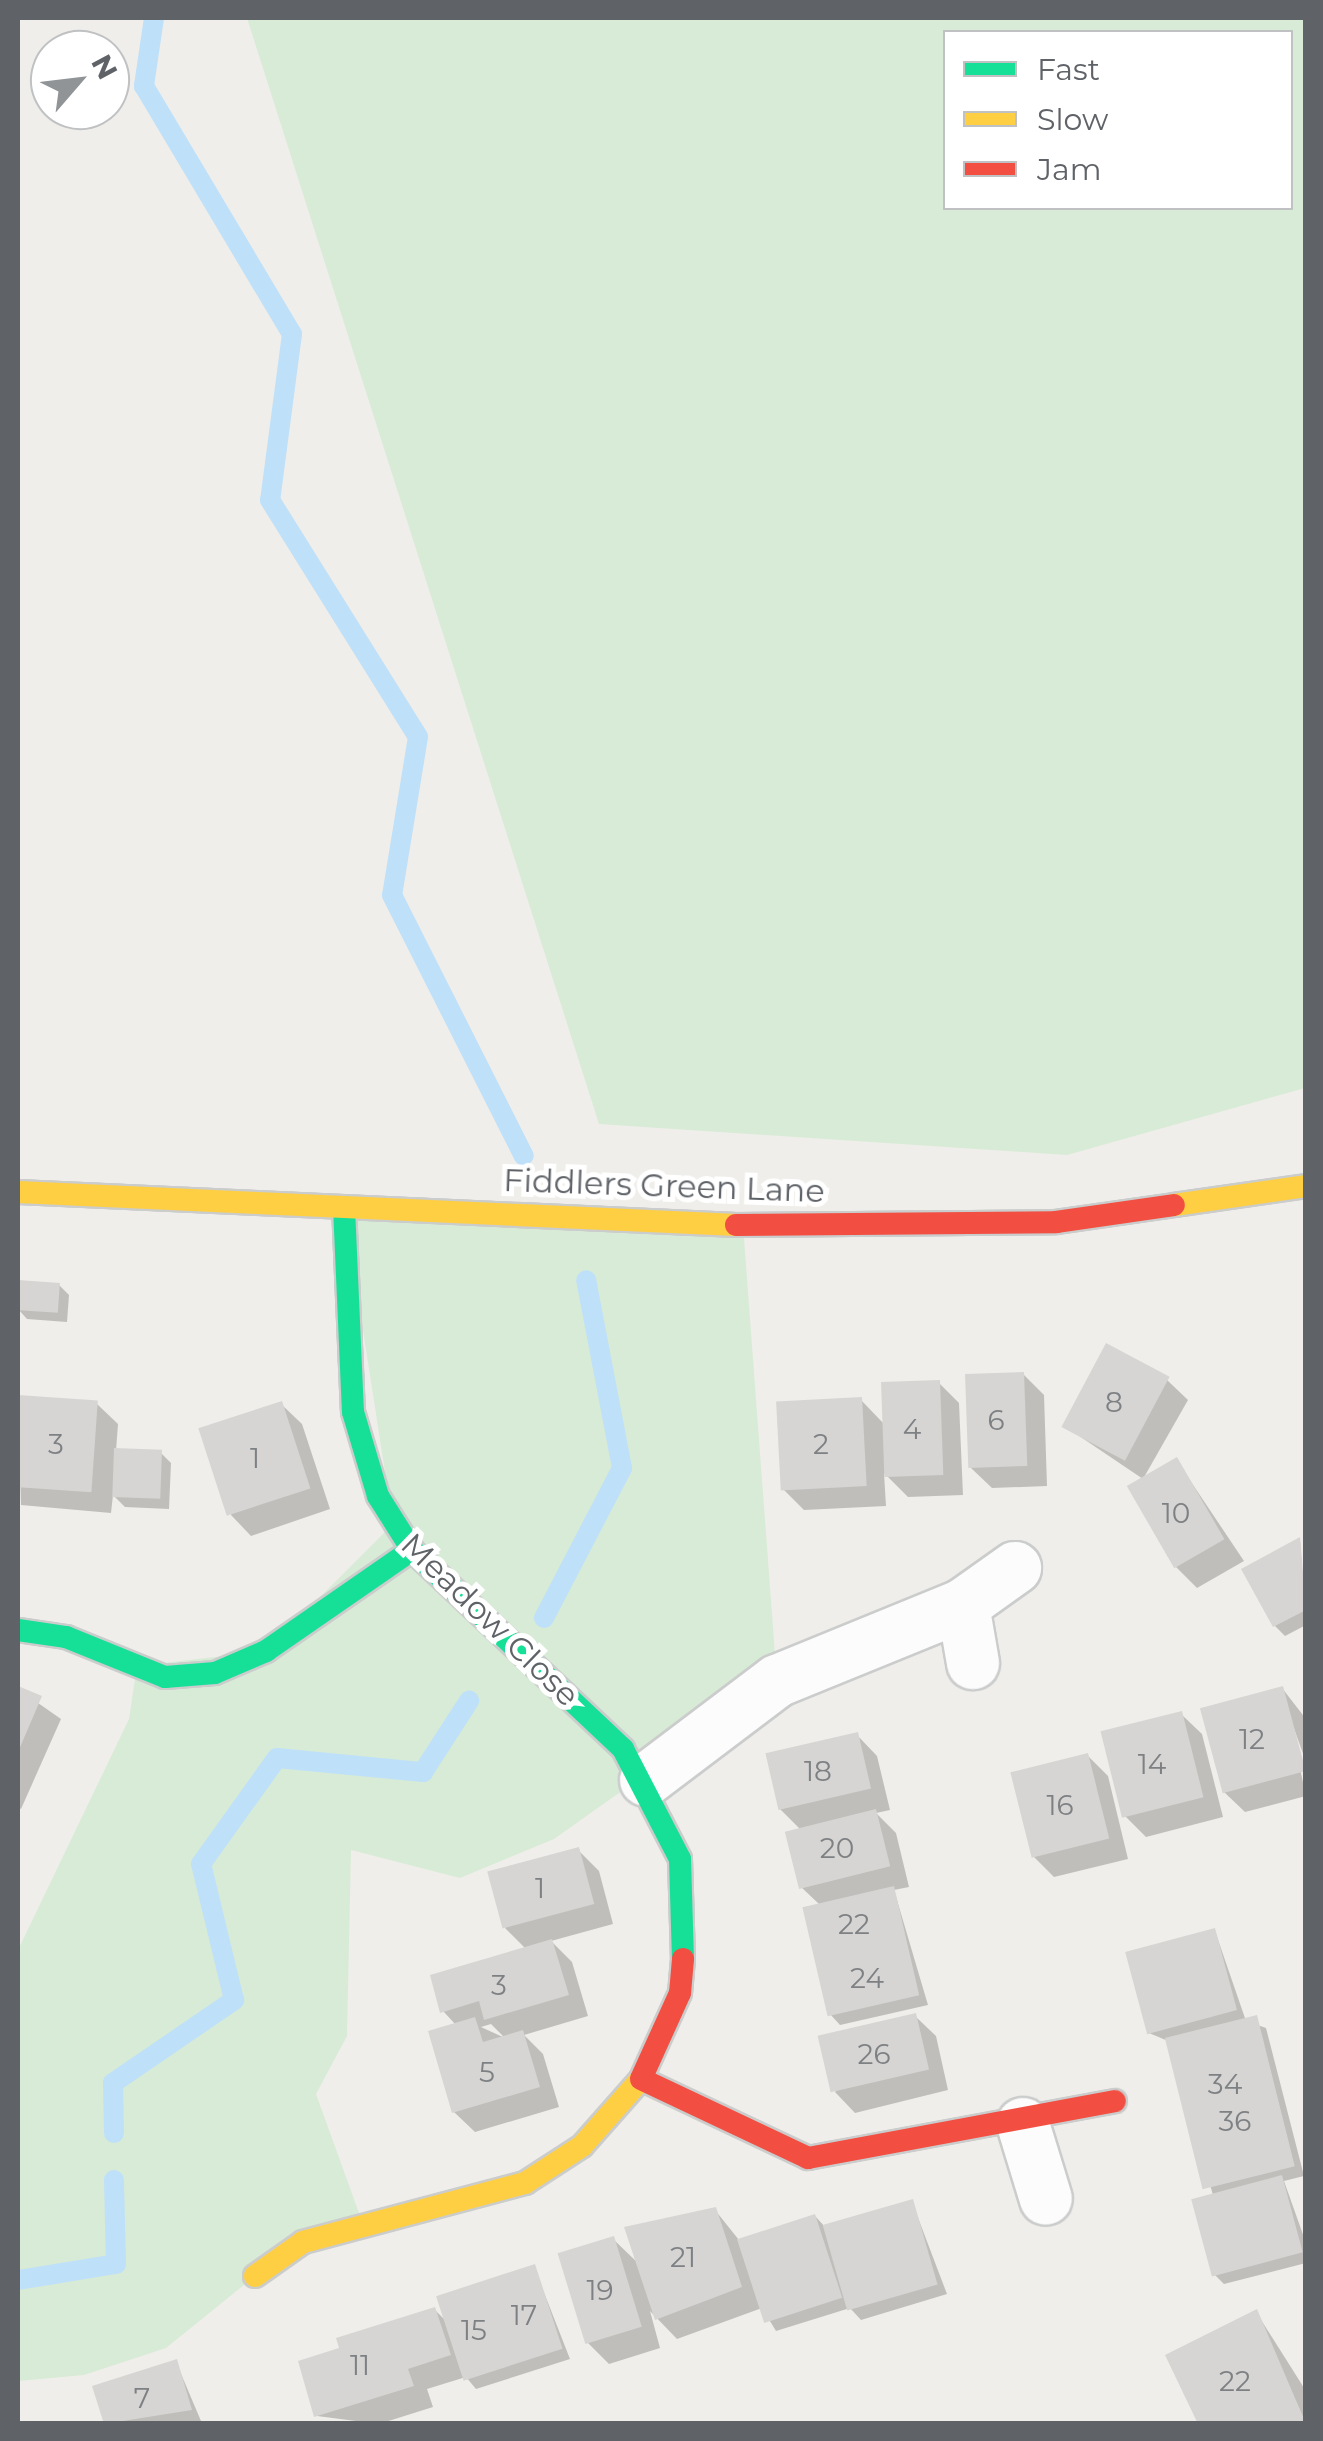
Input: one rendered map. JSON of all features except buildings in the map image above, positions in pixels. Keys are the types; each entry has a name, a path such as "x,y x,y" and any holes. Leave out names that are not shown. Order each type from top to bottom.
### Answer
{"street":[{"name":"Fiddlers Green Lane","path":"18,1192 743,1225 1056,1222 1306,1186"},
{"name":"Meadow Close","path":"255,2276 303,2242 524,2183 582,2146 641,2079 675,2008 688,1946 680,1860 646,1780 412,1550 378,1496 356,1426 344,1206"},
{"path":"18,1630 66,1637 166,1677 215,1673 266,1651 412,1550"},
{"path":"646,1780 777,1681 963,1604 1015,1568"},
{"path":"963,1604 973,1664"},
{"path":"641,2079 808,2158 1023,2124 1114,2100"},
{"path":"1023,2124 1046,2199"}],"green space":[{"path":"247,18 1305,18 1305,1088 1067,1155 599,1124"},
{"path":"344,1207 743,1225 777,1681 554,1839 460,1878 351,1850 347,2036 316,2094 364,2227 255,2276 166,2348 84,2375 18,2381 18,1950 129,1719 137,1666 266,1651 393,1524"}],"waterway":[{"path":"154,18 144,86 292,334 270,500 418,737 392,895 524,1156"},
{"path":"544,1618 622,1468 586,1280"},
{"path":"114,2133 113,2083 234,2000 201,1864 277,1758 423,1772 469,1701"},
{"path":"18,2280 116,2264 114,2180"}],"traffic: fast":[{"path":"344,1207 353,1412 378,1496 412,1550 623,1749 680,1859 683,1959"},
{"path":"18,1630 66,1637 165,1677 215,1673 266,1651 412,1550"}],"traffic: slow":[{"path":"1174,1205 1306,1186"},
{"path":"18,1192 736,1225"},
{"path":"255,2276 303,2242 525,2183 582,2146 641,2079"}],"traffic: jam":[{"path":"736,1225 1056,1222 1174,1205"},
{"path":"683,1959 680,1993 641,2079 808,2158 1115,2101"}]}
